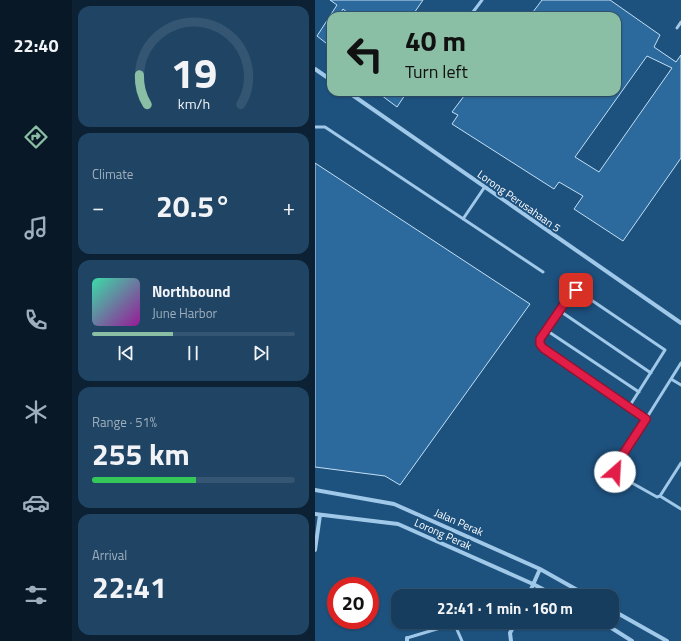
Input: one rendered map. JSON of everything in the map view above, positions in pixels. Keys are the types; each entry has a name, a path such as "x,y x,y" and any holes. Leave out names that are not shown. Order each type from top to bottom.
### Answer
{"street":[{"path":"315,69 327,77"},
{"name":"Lorong Perusahaan 5","path":"354,96 484,188 681,323"},
{"name":"Jalan Perak","path":"315,490 394,504 540,569 576,589"},
{"name":"Lorong Perak","path":"315,514 399,524 543,589"},
{"path":"315,550 320,515"},
{"path":"531,589 540,569"},
{"path":"619,614 667,641"},
{"path":"511,641 510,633 512,629"},
{"path":"612,629 632,641"}],"lane":[{"path":"473,12 482,0"},
{"path":"677,28 681,22"},
{"path":"315,127 325,127 543,272"},
{"path":"463,218 484,188"},
{"path":"629,407 665,352 664,348 576,290 573,291 540,339 540,344 543,348 646,419"},
{"path":"559,310 651,373"},
{"path":"546,330 639,392"},
{"path":"681,363 614,468 615,472 654,496 659,496 681,509"},
{"path":"671,379 681,385"},
{"path":"659,496 681,463"},
{"path":"407,640 450,625 455,625 462,641"}],"building":[{"path":"330,0 423,0 415,12 347,12 343,9 341,12 332,12 337,5"},
{"path":"542,0 610,0 660,35 654,47 676,62 681,55 681,158 623,241 574,209 583,196 559,182 554,189 452,124 458,115 452,112 464,96 618,96 575,157 599,172 672,68 647,56 621,92 621,12 533,12"},
{"path":"327,20 327,44 317,36"},
{"path":"382,96 404,96 397,107"},
{"path":"315,163 530,304 400,485 385,476 315,467"}],"route":[{"path":"576,290 573,291 540,339 540,344 543,348 646,419 614,468 615,472"}]}
